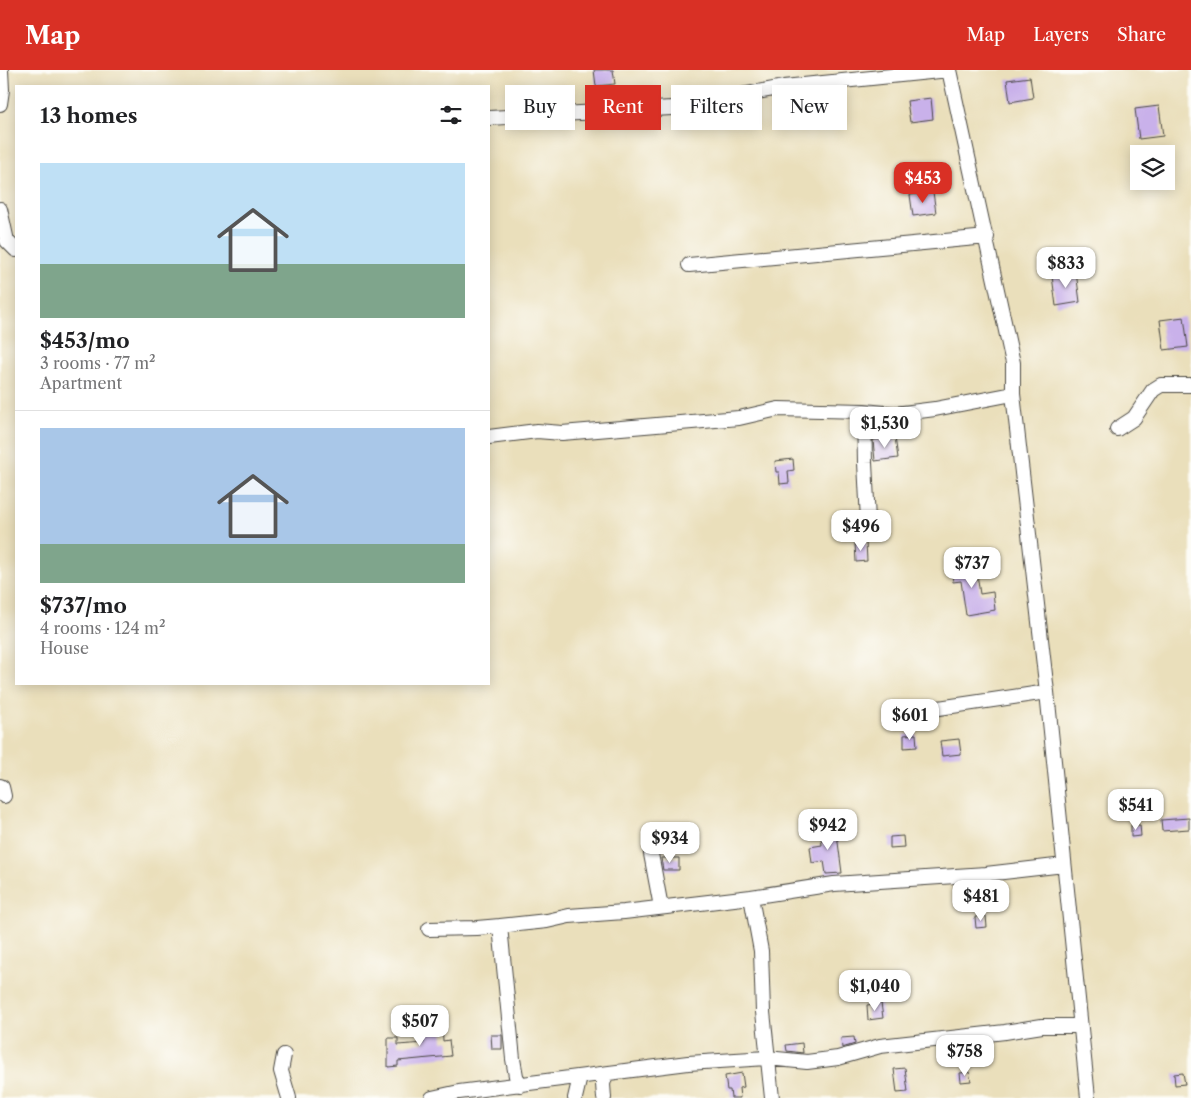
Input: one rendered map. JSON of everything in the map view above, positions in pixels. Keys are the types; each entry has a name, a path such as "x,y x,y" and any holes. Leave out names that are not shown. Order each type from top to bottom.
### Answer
{"street":[{"path":"0,104 2,70"},
{"path":"490,118 672,108 784,87 949,70 1013,362 1013,394 1047,692 1088,1098"},
{"path":"0,209 7,241 15,249"},
{"path":"689,265 987,237"},
{"path":"1117,429 1134,418 1153,390 1161,385 1191,385"},
{"path":"490,436 537,431 562,433 739,418 778,409 864,411 895,414 935,409 1013,394"},
{"path":"864,411 868,520"},
{"path":"905,713 1047,692"},
{"path":"651,854 661,907"},
{"path":"429,929 477,928 547,921 569,916 751,897 834,884 986,874 1064,865"},
{"path":"751,897 761,952 763,1012 772,1098"},
{"path":"500,926 513,1059 518,1090"},
{"path":"432,1098 459,1092 518,1090 580,1077 688,1063 767,1058 806,1062 838,1058 880,1046 1042,1026 1080,1026"},
{"path":"284,1056 281,1071 289,1098"},
{"path":"604,1098 603,1084 606,1074"},
{"path":"575,1098 580,1077"}],"building":[{"path":"594,70 613,70 615,84 596,85"},
{"path":"1030,77 1033,98 1010,102 1007,80"},
{"path":"931,98 933,119 910,122 907,101"},
{"path":"1159,106 1163,136 1139,139 1135,109"},
{"path":"933,192 936,213 913,216 910,195"},
{"path":"1076,272 1080,302 1056,306 1052,276"},
{"path":"1184,317 1188,347 1164,350 1160,320"},
{"path":"895,437 898,458 875,461 873,440"},
{"path":"793,459 794,470 788,471 789,483 780,484 779,472 776,472 775,461"},
{"path":"866,542 867,561 856,562 855,543"},
{"path":"975,561 980,594 993,592 995,610 966,615 961,581 953,582 951,565"},
{"path":"916,734 917,747 904,748 904,735"},
{"path":"959,739 961,754 942,756 940,741"},
{"path":"1189,818 1189,829 1162,831 1161,820"},
{"path":"1131,825 1140,825 1141,836 1131,837"},
{"path":"836,827 842,873 826,874 824,861 812,863 810,847 822,845 820,829"},
{"path":"903,836 904,847 890,848 890,837"},
{"path":"661,858 679,858 679,870 663,870"},
{"path":"986,916 987,927 976,928 975,917"},
{"path":"881,1003 883,1018 868,1020 867,1005"},
{"path":"442,1023 443,1041 449,1040 451,1056 398,1061 398,1066 388,1067 388,1038 398,1038 398,1045 424,1043 423,1034 430,1033 429,1024"},
{"path":"491,1035 502,1035 502,1049 492,1049"},
{"path":"854,1037 855,1044 842,1048 841,1038"},
{"path":"802,1043 803,1053 787,1051 786,1045"},
{"path":"905,1068 908,1092 897,1093 894,1069"},
{"path":"969,1072 971,1081 961,1082 960,1073"},
{"path":"742,1073 744,1087 739,1088 740,1098 731,1098 730,1090 727,1090 725,1076"},
{"path":"1183,1073 1185,1084 1175,1085 1174,1074"}]}
